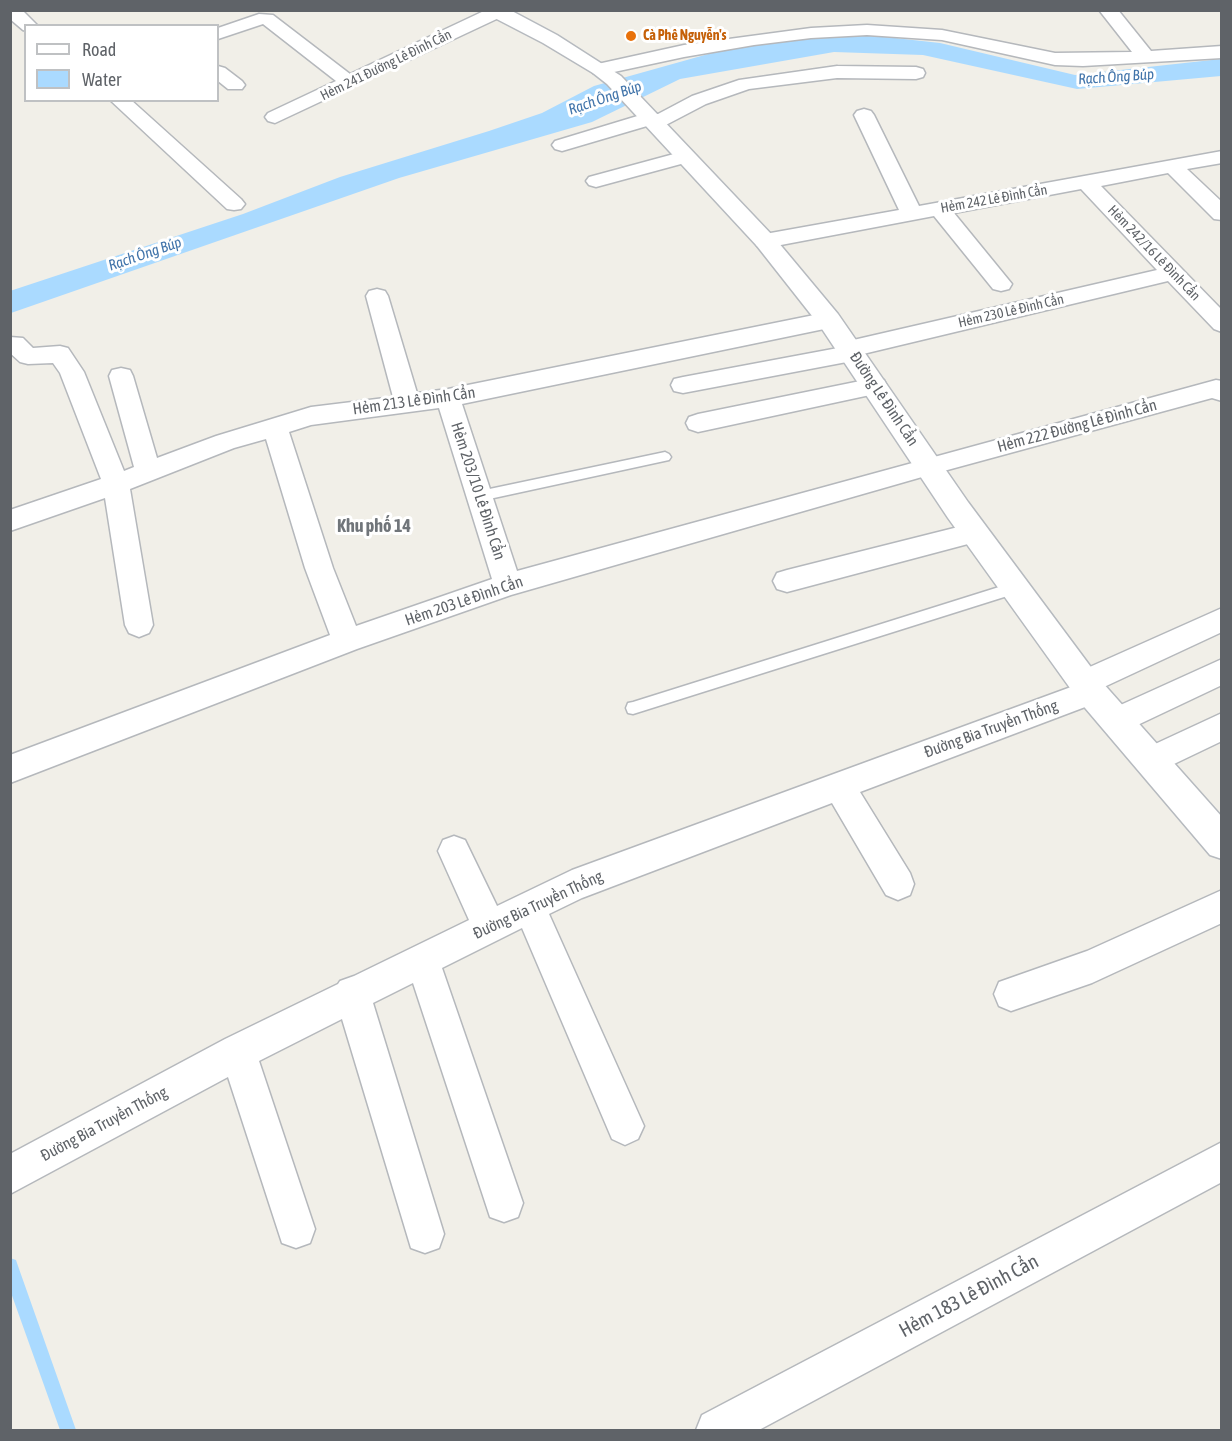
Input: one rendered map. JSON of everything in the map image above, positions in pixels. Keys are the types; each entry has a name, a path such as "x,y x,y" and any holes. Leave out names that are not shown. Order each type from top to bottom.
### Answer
{"street":[{"path":"11,10 27,24"},
{"path":"1108,10 1146,57"},
{"name":"Đường Lê Đình Cẩn","path":"495,11 550,39 607,74 765,241 851,351 974,533 1088,687 1221,843"},
{"name":"Hẻm 241 Đường Lê Đình Cẩn","path":"275,117 495,11"},
{"path":"798,18 811,33"},
{"path":"219,34 259,19 267,19 349,82"},
{"path":"607,74 684,51 811,33 867,30 942,35 1055,59 1146,57 1221,52"},
{"path":"562,145 651,118 746,84 837,72 916,73"},
{"path":"219,73 235,85"},
{"path":"121,102 234,204"},
{"path":"864,115 912,214"},
{"path":"596,181 685,157"},
{"name":"Hẻm 242 Lê Đình Cẩn","path":"765,241 1221,157"},
{"path":"1172,166 1221,213"},
{"name":"Hẻm 242/16 Lê Đình Cẩn","path":"1086,182 1221,324"},
{"path":"939,209 1001,284"},
{"name":"Hẻm 230 Lê Đình Cẩn","path":"683,385 851,351 1173,273"},
{"path":"377,296 406,403"},
{"name":"Hẻm 213 Lê Đình Cẩn","path":"10,521 116,484 225,442 311,416 448,398 829,321"},
{"path":"15,344 28,356 60,354 72,372 116,484 139,625"},
{"path":"121,376 148,472"},
{"path":"698,423 875,386"},
{"name":"Hẻm 222 Đường Lê Đình Cẩn","path":"929,466 1216,388 1221,393"},
{"name":"Hẻm 203/10 Lê Đình Cẩn","path":"448,398 508,585"},
{"path":"275,427 319,568 347,641"},
{"name":"Hẻm 203 Lê Đình Cẩn","path":"10,769 347,641 508,585 929,466"},
{"path":"787,581 974,533"},
{"name":"Đường Bia Truyền Thống","path":"13,1167 352,993 572,886 840,786 1088,687 1221,620"},
{"path":"1116,721 1221,671"},
{"path":"1151,762 1221,726"},
{"path":"840,786 898,884"},
{"path":"454,851 489,927"},
{"path":"1011,994 1092,966 1221,906"},
{"path":"529,907 625,1126"},
{"path":"422,960 504,1203"},
{"path":"352,993 425,1233"},
{"path":"238,1052 296,1229"},
{"name":"Hẻm 183 Lê Đình Cẩn","path":"717,1431 1221,1161"}],"lane":[{"path":"480,496 665,457"},
{"path":"633,708 1015,588"}],"water":[{"name":"Rạch Ông Búp","path":"859,34 940,43 1075,75 1221,59 1221,76 1077,89 923,55 834,52 680,79 592,122 399,178 11,313 10,291 243,214 340,177 542,113 594,86 719,51 783,38"}],"waterway":[{"path":"10,1266 68,1430"}],"place":[{"name":"Cà Phê Nguyễn's","path":"631,36"}],"district":[{"name":"Khu phố 14","path":"374,526"}]}
